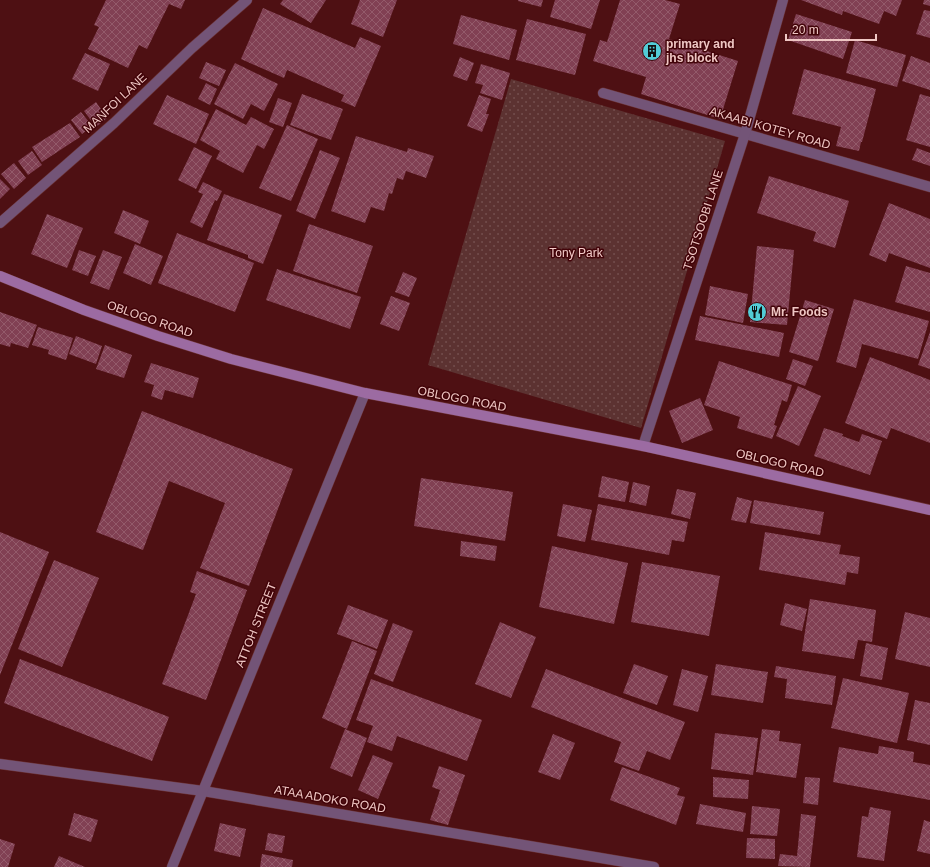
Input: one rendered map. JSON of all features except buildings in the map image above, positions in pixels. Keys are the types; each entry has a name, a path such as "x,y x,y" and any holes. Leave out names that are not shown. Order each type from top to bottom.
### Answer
{"main road":[{"name":"OBLOGO ROAD","path":"0,276 84,310 165,338 232,359 365,393 643,446 930,510"}],"street":[{"name":"MANFOI LANE","path":"0,224 114,123 192,48 247,0"},
{"name":"TSOTSOOBI LANE","path":"643,446 744,134 784,0"},
{"name":"AKAABI KOTEY ROAD","path":"603,93 930,187"},
{"name":"ATTOH STREET","path":"172,867 365,393"},
{"name":"ATAA ADOKO ROAD","path":"0,764 203,791 654,867"}],"green space":[{"name":"Tony Park","path":"511,79 725,141 641,428 428,365"}],"place":[{"name":"primary and jhs block","path":"652,51"},
{"name":"Mr. Foods","path":"757,312"}]}
